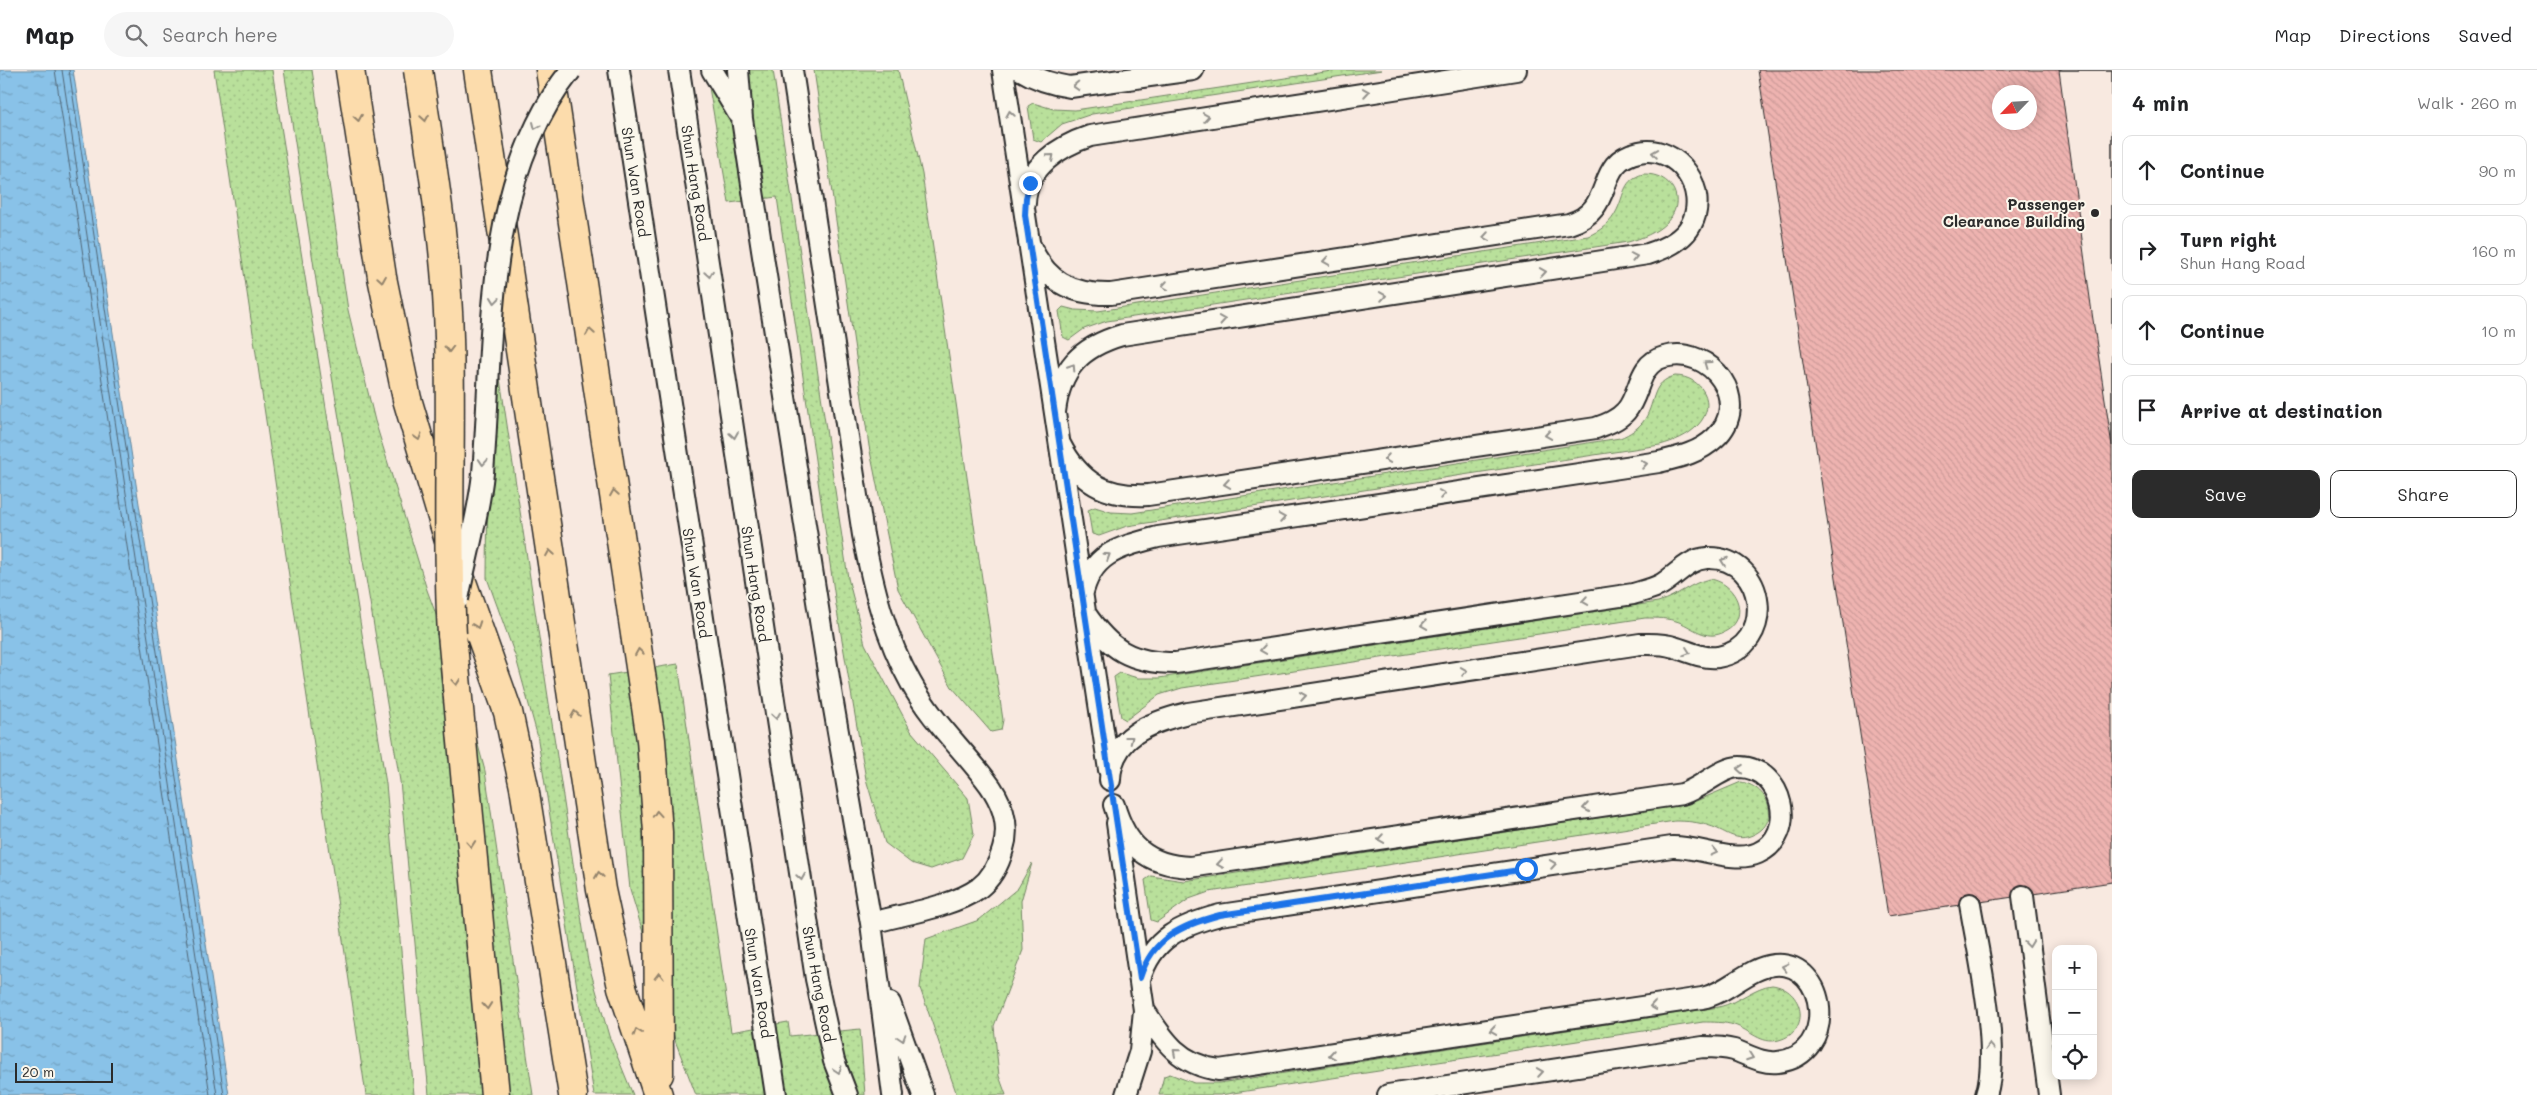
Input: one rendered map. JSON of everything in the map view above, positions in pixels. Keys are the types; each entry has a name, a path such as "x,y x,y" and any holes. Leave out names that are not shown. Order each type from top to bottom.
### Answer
{"highway":[{"path":"350,70 385,297 407,399 457,568 508,712 524,787 573,1095"},
{"path":"418,70 439,212 447,292 450,398 448,578 495,1095"},
{"path":"478,70 601,890 622,988 658,1095"},
{"path":"550,70 622,541 644,691 655,784 658,832 658,1095"}],"lane":[{"path":"452,634 482,476 494,307 507,213 525,151 540,118 571,70"},
{"name":"Shun Wan Road","path":"619,70 776,1095"},
{"name":"Shun Hang Road","path":"678,70 816,979 834,1060 847,1095"},
{"path":"712,70 742,119"},
{"path":"738,70 742,119 762,250 831,688 871,923 893,1095"},
{"path":"792,70 863,535 874,588 896,653 911,682 950,739 985,778 996,795 1003,811 1006,828 1000,859 993,874 980,887 947,902 871,923"},
{"path":"1003,70 1144,1010 1140,1051 1126,1095"},
{"path":"1021,70 1034,78 1054,85 1070,87 1194,70"},
{"path":"1025,215 1026,198 1030,183 1037,169 1061,148 1090,136 1516,70"},
{"path":"1029,243 1041,265 1060,283 1082,293 1111,294 1569,224 1590,215 1596,207 1612,167 1629,155 1641,152 1652,152 1673,159 1691,178 1697,191 1696,208 1691,226 1673,243 1648,254 1122,336 1104,341 1093,345 1074,362 1060,388 1055,412"},
{"path":"1060,444 1066,456 1084,478 1102,490 1132,496 1596,428 1614,421 1627,410 1646,369 1664,357 1688,354 1710,365 1724,383 1729,403 1728,415 1716,437 1687,455 1659,462 1158,537 1119,549 1095,565 1089,574 1084,605 1098,633 1126,654 1142,660 1176,663 1633,594 1660,585 1685,565 1705,558 1724,560 1734,565 1745,573 1757,593 1757,617 1748,638 1741,647 1718,657 1705,657 1672,646 1640,644 1188,713 1152,725 1126,741 1113,758 1110,780"},
{"path":"1114,805 1124,831 1140,851 1162,863 1190,867 1682,794 1694,790 1730,768 1741,767 1762,775 1772,784 1782,805 1781,829 1776,838 1758,853 1747,856 1732,856 1688,846 1672,847 1220,915 1188,925 1162,941 1148,958 1140,978"},
{"path":"2023,896 2049,1095"},
{"path":"1970,904 1991,1045 1992,1079 1986,1095"},
{"path":"871,923 890,1003 923,1095"},
{"path":"1144,1010 1163,1040 1183,1058 1204,1068 1219,1070 1702,998 1723,991 1753,972 1775,965 1797,970 1813,988 1821,1012 1814,1040 1804,1051 1792,1058 1777,1062 1752,1058 1722,1047 1703,1047 1388,1095"}],"green space":[{"path":"214,70 272,70 386,784 414,1095 366,1095"},
{"path":"284,70 312,70 348,310 375,421 427,590 462,685 485,771 533,1095 429,1095 400,781 317,287"},
{"path":"706,70 773,70 848,578 865,644 911,731 968,798 974,834 962,858 931,869 911,863 885,843 866,779 836,605 777,197 729,203"},
{"path":"814,70 898,70 922,174 1003,720 1001,730 991,732 952,687 898,589 869,446"},
{"path":"1338,70 1382,70 1092,114 1062,124 1041,142 1033,139 1028,106 1033,103 1053,109 1075,110"},
{"path":"1643,174 1662,178 1669,183 1674,190 1676,206 1673,215 1658,230 1628,242 1107,321 1084,329 1069,340 1063,337 1059,311 1063,307 1075,310 1098,311 1588,236 1608,223 1615,215 1628,184"},
{"path":"496,352 588,962 609,1036 633,1095 594,1095 537,734 516,658 487,578 488,469"},
{"path":"1675,376 1685,377 1699,386 1707,400 1707,408 1704,417 1690,432 1676,440 1660,445 1127,526 1099,536 1092,534 1088,510 1095,507 1111,512 1132,513 1620,438 1627,435 1643,422 1658,387 1667,379"},
{"path":"1710,579 1728,587 1738,603 1739,612 1737,620 1731,627 1716,635 1705,634 1671,620 1645,618 1182,688 1159,695 1126,720 1121,717 1114,677 1120,673 1138,678 1159,678 1658,602 1697,583"},
{"path":"678,664 731,1032 788,1022 790,1036 860,1029 865,1095 696,1095 676,1043 630,889 608,675"},
{"path":"1741,782 1751,785 1760,791 1769,807 1766,824 1760,831 1750,836 1734,837 1701,824 1675,821 1209,892 1189,899 1157,922 1151,920 1145,880 1151,876 1184,881 1689,804"},
{"path":"1032,863 1021,901 1023,950 994,1026 999,1076 1006,1095 957,1095 920,988 926,939 979,920 1018,888"},
{"path":"1772,985 1783,988 1791,994 1797,1002 1800,1011 1800,1020 1796,1028 1789,1035 1779,1040 1761,1039 1740,1027 1730,1024 1703,1022 1220,1095 1159,1095 1164,1076 1170,1074 1194,1083 1219,1083 1719,1007 1734,1002 1765,986"}],"water":[{"path":"0,70 73,70 229,1095 0,1095"}],"building":[{"path":"1758,70 2112,70 2112,882 1888,916"},
{"name":"Passenger Clearance Building","path":"2059,70 2112,70 2112,446 2092,313"}],"place":[{"name":"Passenger Clearance Building","path":"2095,213"}],"route":[{"path":"1030,183 1026,198 1025,215 1140,978 1148,958 1162,941 1174,932 1205,919 1220,915 1526,869"}]}
